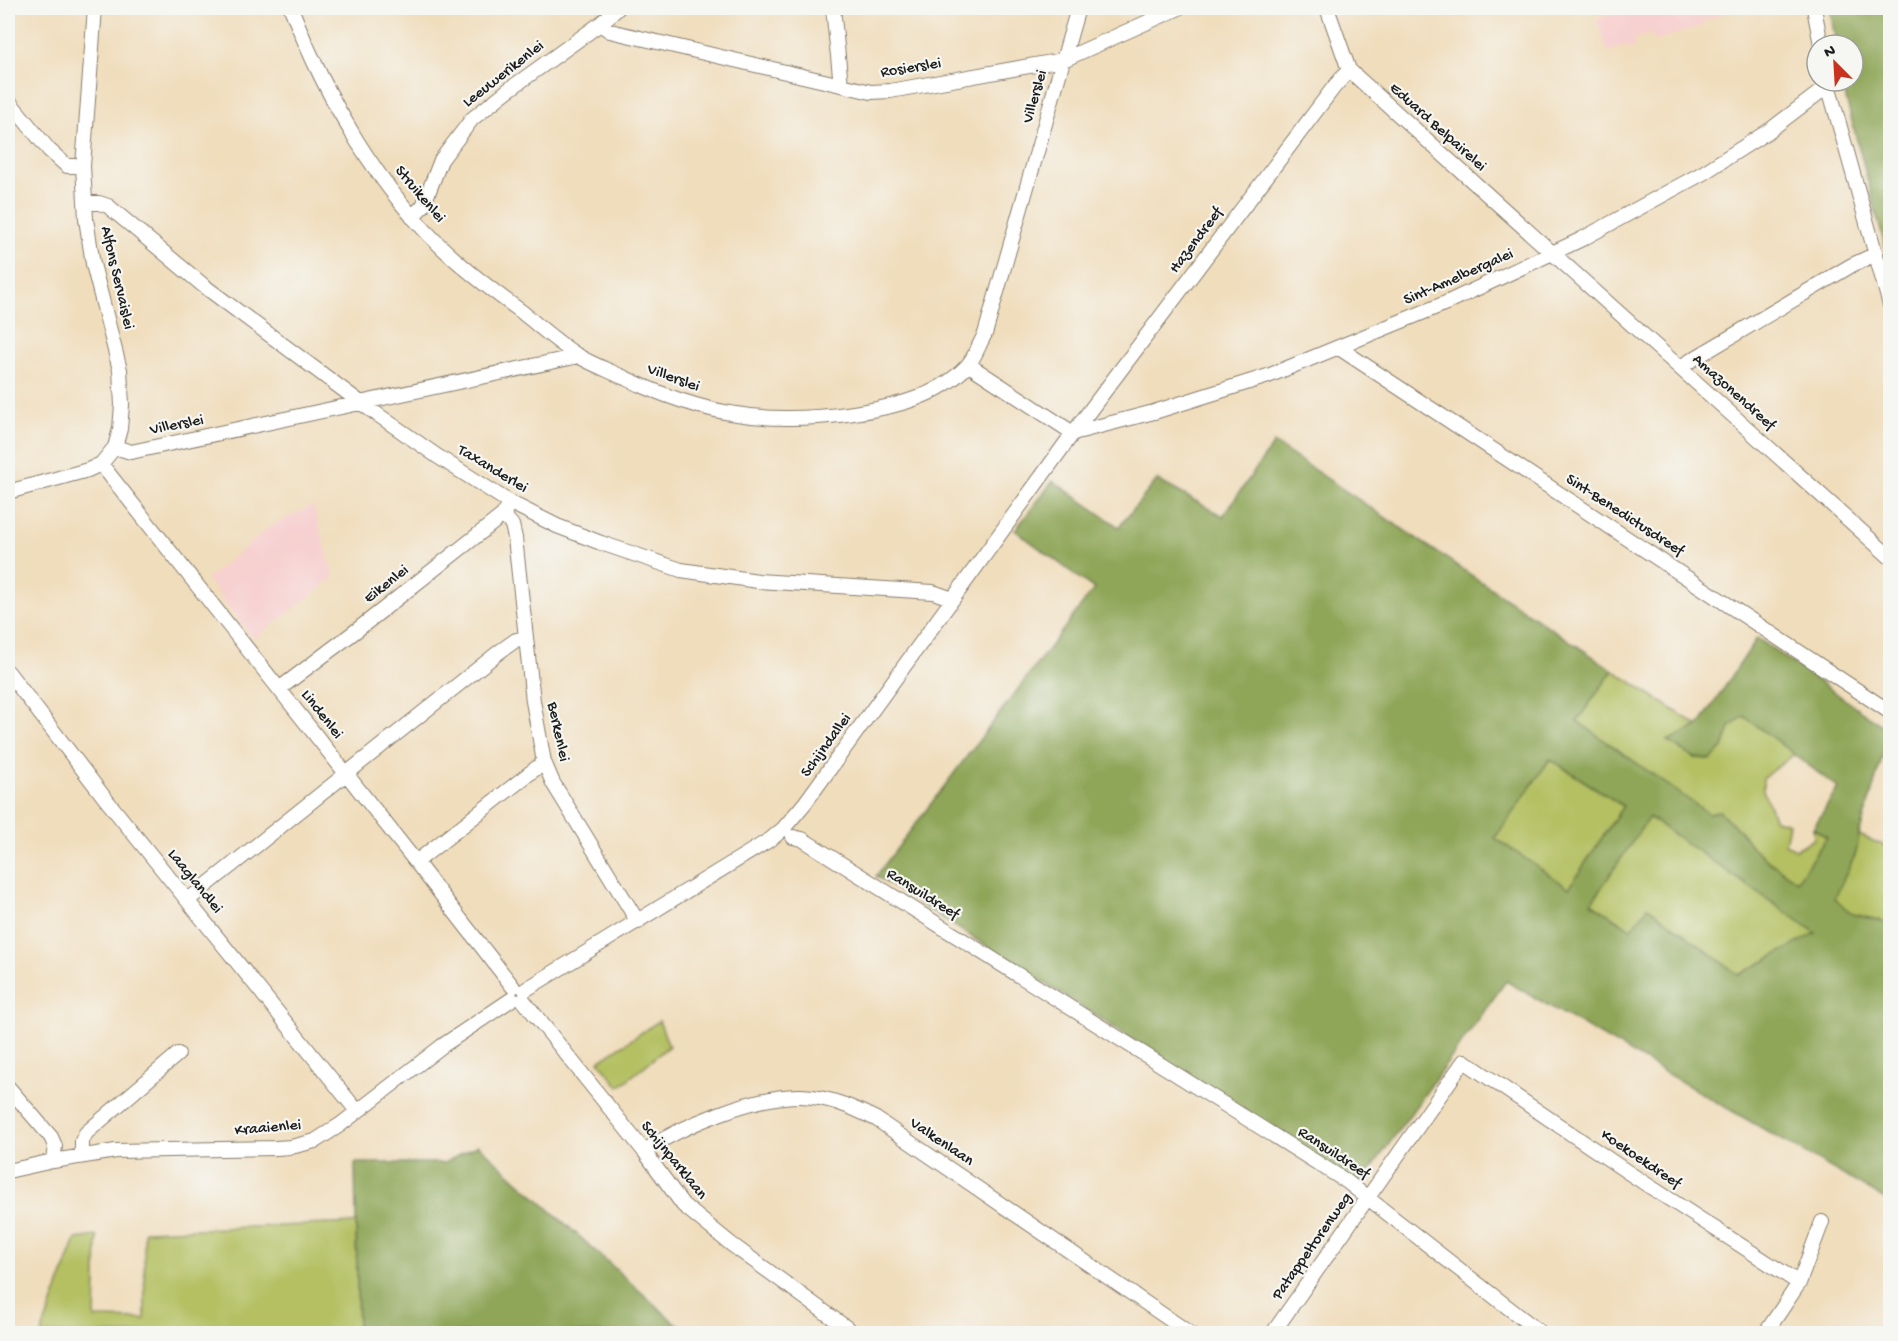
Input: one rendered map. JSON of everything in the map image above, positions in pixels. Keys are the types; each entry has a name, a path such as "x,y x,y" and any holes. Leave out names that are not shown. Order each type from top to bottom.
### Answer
{"street":[{"name":"Alfons Servaislei","path":"95,8 83,166 85,204 93,264 121,380 120,429 115,447"},
{"name":"Struikenlei","path":"291,8 350,130 386,184 412,217 449,255 579,356"},
{"name":"Leeuwerikenlei","path":"412,217 423,206 441,160 472,119 600,24 618,8"},
{"path":"833,8 841,85"},
{"name":"Villerslei","path":"115,447 131,452 579,356 676,400 712,410 758,418 814,418 867,411 912,401 947,383 969,365 985,334 1078,8"},
{"name":"Rosierslei","path":"600,24 610,31 871,92 890,91 1063,60 1179,8"},
{"name":"Eduard Belpairelei","path":"1327,8 1349,70 1553,254"},
{"path":"1814,8 1819,33"},
{"name":"Hazendreef","path":"1073,434 1349,70"},
{"name":"Sint-Amelbergalei","path":"1073,434 1110,425 1268,376 1446,303 1553,254 1703,173 1770,130 1819,93"},
{"path":"1830,93 1890,305"},
{"path":"8,100 49,150 67,166 83,166"},
{"name":"Taxanderlei","path":"85,204 99,202 108,206 204,286 361,403 437,456 508,514 522,508 557,526 681,570 758,581 933,592 953,599"},
{"name":"Amazonendreef","path":"1553,254 1890,557"},
{"path":"1680,367 1852,265 1876,254"},
{"name":"Sint-Benedictusdreef","path":"1338,348 1890,712"},
{"path":"969,365 1073,434"},
{"name":"Schijndallei","path":"518,994 739,860 788,833 805,803 1073,434"},
{"path":"8,492 88,470 101,464 115,447"},
{"name":"Lindenlei","path":"101,464 518,994"},
{"path":"508,514 522,508"},
{"name":"Berkenlei","path":"508,514 533,701 544,762 559,794 638,922"},
{"name":"Eikenlei","path":"279,689 508,514"},
{"path":"188,900 500,652 516,640 526,638"},
{"name":"Laaglandlei","path":"8,672 91,781 357,1112"},
{"path":"416,862 544,762"},
{"name":"Ransuildreef","path":"788,833 802,839 1346,1181 1542,1334"},
{"name":"Kraaienlei","path":"8,1171 116,1151 291,1148 315,1141 357,1112 442,1046 518,994"},
{"name":"Schijnparklaan","path":"518,994 644,1151 683,1204 731,1244 855,1334"},
{"path":"82,1156 81,1141 86,1133 178,1054"},
{"name":"Patappeltorenweg","path":"1272,1334 1464,1061"},
{"name":"Koekoekdreef","path":"1464,1061 1629,1173 1799,1282"},
{"path":"8,1087 51,1137 56,1146 53,1161"},
{"name":"Valkenlaan","path":"644,1151 666,1136 732,1110 765,1100 801,1096 841,1102 876,1119 1191,1334"},
{"path":"1765,1334 1799,1282 1822,1222"}],"shaded area":[{"path":"1623,8 1720,8 1722,15 1702,21 1704,25 1654,41 1651,34 1633,39 1635,47 1629,49 1627,45 1608,52 1597,20"},
{"path":"313,505 334,577 254,639 207,579 270,527"}],"green space":[{"path":"1830,8 1890,8 1890,265 1845,93 1865,93 1865,33 1834,33"},
{"path":"1274,443 1613,670 1577,721 1709,814 1719,811 1741,832 1752,847 1797,881 1827,837 1813,828 1838,788 1744,716 1730,727 1723,748 1711,759 1695,758 1667,741 1699,726 1757,638 1890,731 1859,835 1856,853 1834,899 1853,914 1890,923 1890,1202 1506,981 1358,1187 1126,1035 876,876 1094,589 1015,530 1053,481 1119,527 1157,480 1223,516","holes":["1550,759 1623,806 1569,888 1495,838","1649,817 1816,933 1739,975 1648,907 1631,929 1591,903"]},
{"path":"1613,670 1698,726 1668,741 1695,758 1711,759 1723,748 1730,727 1744,716 1794,754 1763,779 1763,790 1775,820 1789,823 1785,844 1796,849 1814,839 1813,828 1827,837 1798,881 1752,847 1741,832 1719,811 1709,815 1577,721"},
{"path":"1550,759 1623,806 1569,888 1494,838"},
{"path":"1648,817 1817,933 1739,975 1648,907 1631,930 1591,903"},
{"path":"1859,835 1890,848 1890,923 1853,914 1833,899 1856,853"},
{"path":"659,1021 669,1046 619,1087 599,1061"},
{"path":"478,1145 673,1321 690,1333 358,1333 355,1163 444,1163"},
{"path":"356,1223 358,1333 41,1334 76,1239 97,1236 95,1318 145,1319 144,1231"}]}
